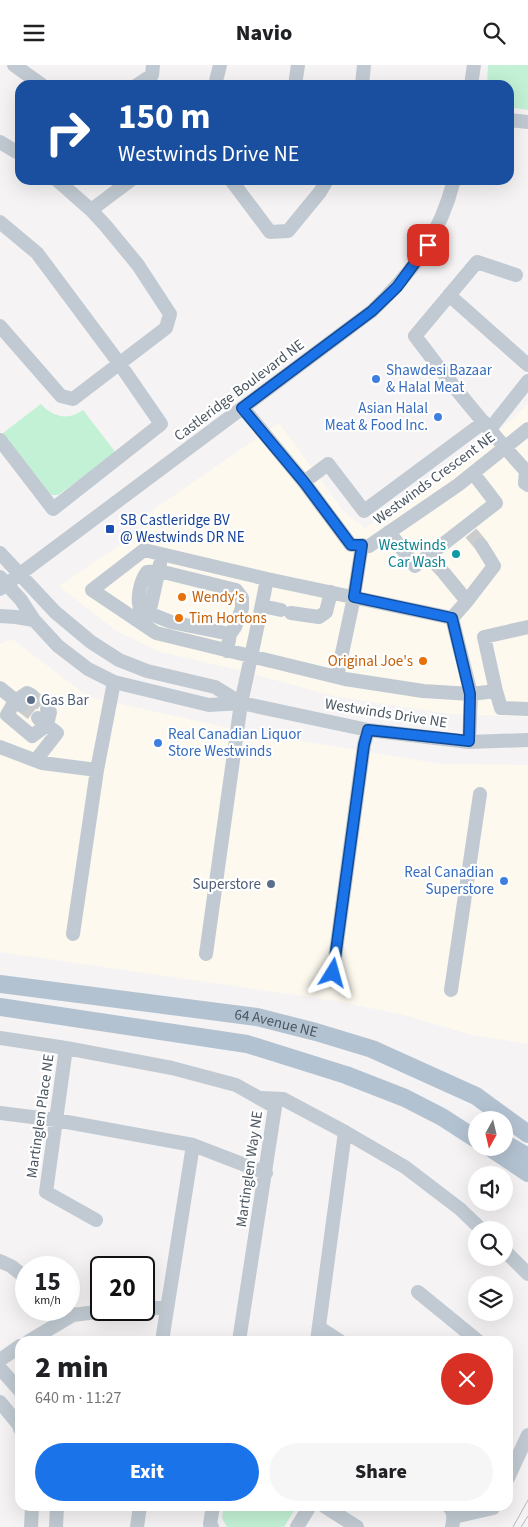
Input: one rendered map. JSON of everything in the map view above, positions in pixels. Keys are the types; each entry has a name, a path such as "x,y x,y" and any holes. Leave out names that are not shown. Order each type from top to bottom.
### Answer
{"main road":[{"name":"64 Avenue NE","path":"0,985 257,1017 372,1049 476,1095 528,1134"},
{"name":"64 Avenue NE","path":"0,1007 247,1044 346,1075 405,1099 442,1117 468,1134"},
{"path":"476,1095 528,1122"},
{"path":"442,1117 468,1125"},
{"path":"513,1148 528,1157"},
{"path":"502,1156 528,1173"}],"street":[{"path":"14,65 35,80"},
{"path":"144,80 152,75 153,65"},
{"path":"216,80 220,65"},
{"path":"296,80 298,65"},
{"path":"362,80 364,65"},
{"path":"472,80 474,65"},
{"path":"514,121 528,122"},
{"path":"0,142 15,151"},
{"path":"0,326 61,396 73,399 166,328 170,314 138,265 91,210 63,185"},
{"path":"91,210 124,185"},
{"path":"238,185 270,232 288,231 324,185"},
{"name":"Castleridge Boulevard NE","path":"2,583 20,574 372,311 397,287 437,231 452,185"},
{"path":"0,222 37,253 119,363 161,424 53,509 0,440"},
{"path":"516,275 477,262 415,336 446,377 527,470 525,483 528,485"},
{"path":"449,295 528,365"},
{"path":"304,482 328,464 364,511 487,425 528,381"},
{"path":"242,408 304,482 351,545 362,545 354,597 337,677"},
{"name":"Westwinds Crescent NE","path":"362,545 369,545 389,532 473,473 528,429"},
{"path":"389,532 415,566 431,558 468,529 496,503 473,473"},
{"path":"452,618 494,567 481,545"},
{"path":"452,618 267,579 144,550 92,590 156,633 227,651 337,677 423,691 470,694 496,691"},
{"name":"Westwinds Drive NE","path":"0,553 55,612 91,642 119,660 147,671 215,687 241,703"},
{"path":"151,605 161,554"},
{"path":"227,651 230,634 235,627 242,608 242,598 236,590 159,571 147,572 143,576 138,604 141,611 171,622 230,634"},
{"path":"444,573 467,601"},
{"path":"206,954 241,703 267,579"},
{"name":"Westwinds Drive NE","path":"2,583 21,600 34,620 58,646 88,669 114,683 209,705 241,703 368,730 469,741 528,740"},
{"path":"262,606 319,617 326,612 331,592"},
{"path":"0,616 34,620"},
{"path":"452,618 470,694 469,741"},
{"path":"528,627 484,637 501,709 528,709"},
{"path":"72,934 97,770 114,683"},
{"path":"0,688 22,701 7,715 32,736 44,717 57,733 36,760"},
{"path":"333,973 363,753 368,730"},
{"path":"0,747 36,760 97,770"},
{"path":"451,990 480,794"},
{"name":"Martinglen Way NE","path":"0,1038 66,1048 190,1073 236,1085 275,1107 240,1336"},
{"name":"Martinglen Place NE","path":"66,1048 46,1192 96,1220"},
{"path":"260,1098 283,1099 345,1131 405,1167 460,1209 473,1221"},
{"path":"0,1113 193,1145 266,1173"},
{"path":"319,1335 345,1131"},
{"path":"163,1336 193,1145"},
{"path":"513,1259 528,1274"},
{"path":"0,1261 15,1269"},
{"path":"418,1292 472,1336"},
{"path":"155,1309 167,1308"},
{"path":"36,1336 58,1321"},
{"path":"0,1359 15,1349"},
{"path":"0,1368 15,1385"},
{"path":"0,1402 15,1420"},
{"path":"513,1467 528,1435"},
{"path":"31,1527 32,1511"},
{"path":"56,1527 57,1511"},
{"path":"137,1527 139,1511"},
{"path":"211,1511 210,1524 212,1527"},
{"path":"297,1527 307,1511"},
{"path":"332,1511 357,1527"},
{"path":"451,1517 479,1511"}],"shaded area":[{"path":"528,404 528,717 450,714 337,697 235,669 160,652 116,631 59,586 142,530 150,512 279,423 345,513 365,528 464,463"},
{"path":"12,639 89,697 252,733 442,764 528,765 528,1044 472,1035 404,1015 330,1000 0,952 0,644"}],"green space":[{"path":"488,65 528,65 528,110 514,108 514,80 487,80"},
{"path":"41,404 55,415 61,416 72,416 83,410 116,453 58,495 51,495 3,433"},
{"path":"223,1511 294,1511 284,1527 227,1527 222,1518"}],"tunnel":[{"path":"471,533 481,545"},
{"path":"433,561 444,573"},
{"path":"31,695 47,709"},
{"path":"21,705 38,718"}],"tram line":[{"path":"513,1527 528,1500"},
{"path":"521,1527 528,1516"}],"place":[{"name":"Shawdesi Bazaar & Halal Meat","path":"376,379"},
{"name":"Asian Halal Meat & Food Inc.","path":"438,417"},
{"name":"SB Castleridge BV @ Westwinds DR NE","path":"110,529"},
{"name":"Westwinds Car Wash","path":"456,554"},
{"name":"Wendy's","path":"182,597"},
{"name":"Tim Hortons","path":"179,618"},
{"name":"Original Joe's","path":"423,661"},
{"name":"Gas Bar","path":"31,700"},
{"name":"Real Canadian Liquor Store Westwinds","path":"158,743"},
{"name":"Real Canadian Superstore","path":"504,881"},
{"name":"Superstore","path":"271,884"}],"route":[{"path":"333,973 364,745 368,730 469,741 470,694 452,618 354,597 362,545 351,545 304,482 242,408 372,311 397,287 428,245"}]}
